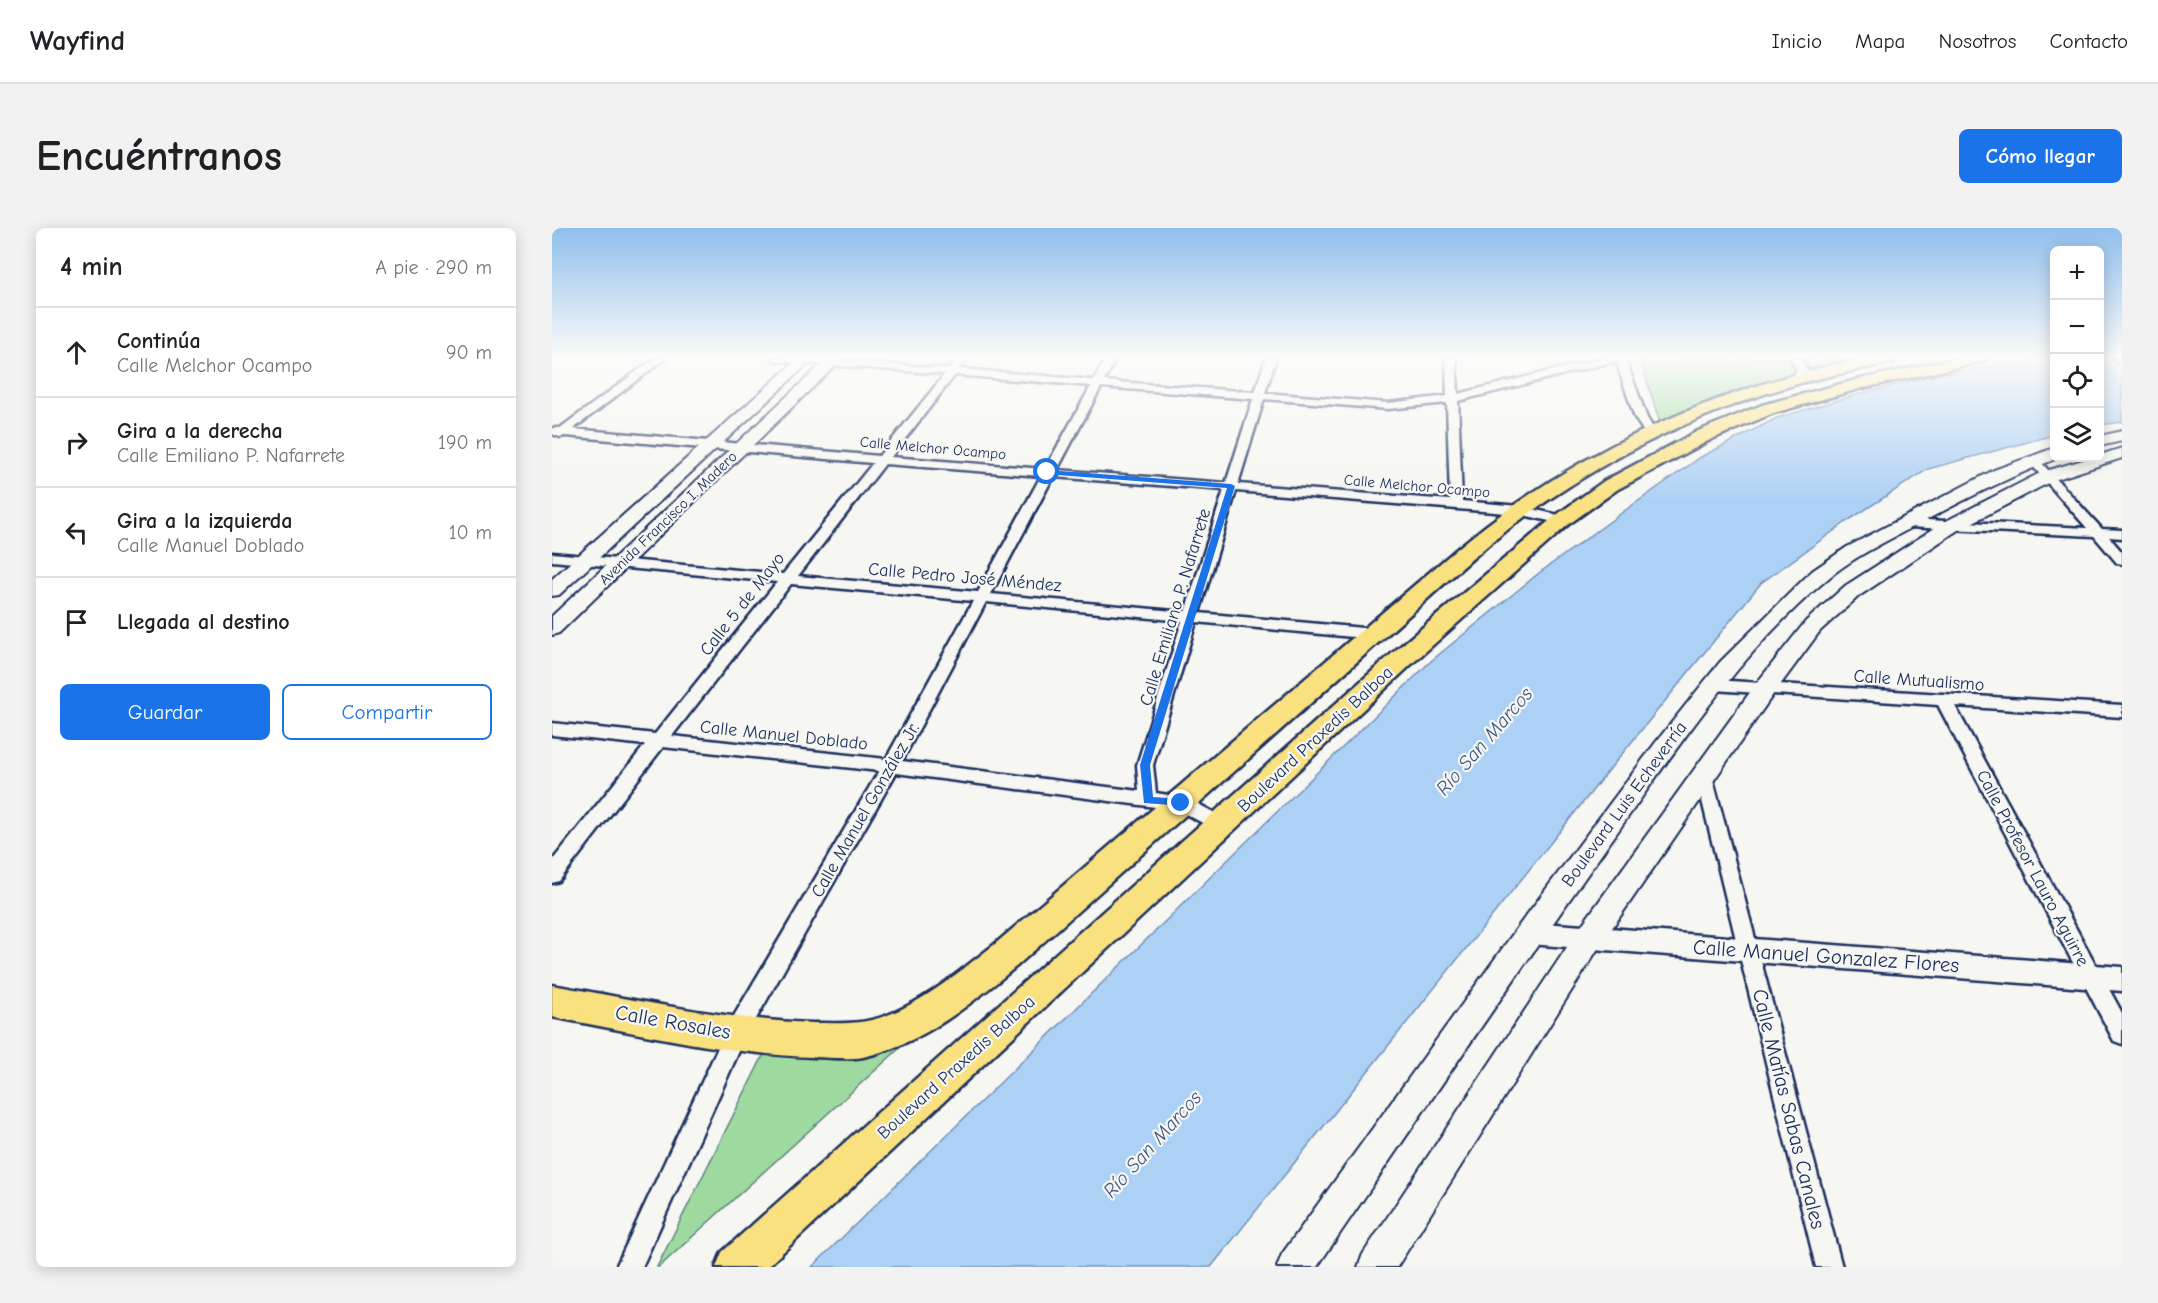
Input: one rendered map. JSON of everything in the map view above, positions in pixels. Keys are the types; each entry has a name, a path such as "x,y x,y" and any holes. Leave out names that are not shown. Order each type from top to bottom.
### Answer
{"main road":[{"name":"Avenida Francisco I. Madero","path":"552,590 754,406"},
{"name":"Avenida Francisco I. Madero","path":"552,628 785,406"},
{"path":"1181,803 1457,561 1519,510 1650,433 1713,406"},
{"name":"Boulevard Praxedis Balboa","path":"737,1267 1406,655 1562,520 1611,485 1705,435 1777,406"},
{"path":"2104,440 2122,436"},
{"name":"Boulevard Luis Echeverría","path":"1295,1267 1530,933 1664,748 1728,667 1776,616 1819,575 1854,551 2000,474 2045,463 2122,453"},
{"name":"Boulevard Luis Echeverría","path":"1376,1267 1589,938 1764,690 1813,626 1852,591 2045,463"},
{"path":"1370,637 1406,655"},
{"name":"Calle Rosales","path":"552,1001 736,1033 795,1040 862,1040 901,1027 964,988 1181,803"}],"street":[{"path":"552,440 558,431 593,406"},
{"name":"Calle 5 de Mayo","path":"552,875 924,406"},
{"name":"Calle Manuel González Jr.","path":"629,1267 736,1033 891,766 1083,406"},
{"name":"Calle Emiliano P. Nafarrete","path":"1148,800 1145,765 1256,406"},
{"path":"1452,406 1456,504"},
{"path":"1637,406 1650,433"},
{"name":"Calle Melchor Ocampo","path":"558,431 882,460 1456,504 1519,510 1562,520"},
{"path":"2045,463 2098,533 2122,560"},
{"path":"1907,523 2122,534"},
{"name":"Calle Pedro José Méndez","path":"552,557 1191,615 1370,637"},
{"name":"Calle Mutualismo","path":"1714,685 1764,690 2122,711"},
{"name":"Calle Profesor Lauro Aguirre","path":"1944,701 2122,1034"},
{"name":"Calle Manuel Doblado","path":"552,729 891,766 1181,803 1222,825"},
{"name":"Calle Matías Sabas Canales","path":"1704,776 1829,1267"},
{"name":"Calle Manuel Gonzalez Flores","path":"1530,933 2122,979"}],"green space":[{"path":"1655,406 1707,406 1660,423"},
{"path":"912,1037 659,1267 657,1267 766,1050"}],"water":[{"name":"Río San Marcos","path":"1816,406 2050,406 2050,436 1928,469 1849,520 1761,583 1211,1267 812,1267 1431,661 1539,573 1701,457 1777,418"},
{"path":"2104,406 2122,406 2122,422 2104,424"}],"route":[{"path":"1047,472 1231,486 1145,765 1148,800 1181,803"}]}
